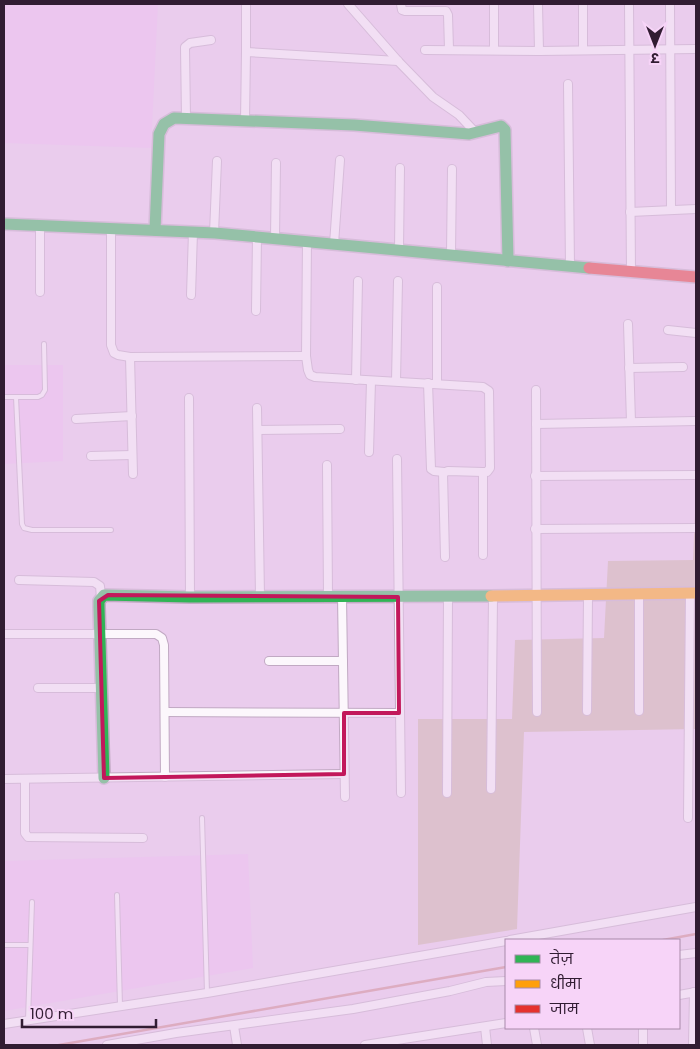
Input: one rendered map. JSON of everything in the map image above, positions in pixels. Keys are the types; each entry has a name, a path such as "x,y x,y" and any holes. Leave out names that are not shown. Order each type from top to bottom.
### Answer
{"street":[{"path":"244,121 246,4"},
{"path":"348,4 398,61 433,97 459,115 476,133"},
{"path":"401,4 402,10 405,11 446,11 448,15 449,49"},
{"path":"494,4 494,50"},
{"path":"538,4 539,51"},
{"path":"583,4 583,50"},
{"path":"629,4 631,273"},
{"path":"670,4 672,210"},
{"path":"186,118 186,47 190,43 211,40"},
{"path":"425,50 696,49"},
{"path":"246,52 398,61"},
{"path":"568,84 570,267"},
{"path":"155,230 159,134 161,128 168,120 174,118 354,125 462,134 476,133 499,126 505,130 508,261"},
{"path":"334,244 340,160"},
{"path":"214,233 217,161"},
{"path":"275,238 276,163"},
{"path":"399,249 400,168"},
{"path":"451,254 452,169"},
{"path":"630,212 696,210"},
{"path":"4,224 214,233 399,249 631,273 696,277"},
{"path":"40,226 40,292"},
{"path":"112,229 112,351 118,355 130,357 306,356"},
{"path":"191,295 193,232"},
{"path":"256,310 257,237"},
{"path":"307,241 306,356 310,375 356,380 396,381 428,383 483,387 489,391 491,466 489,470 483,472 444,472 431,469 428,383"},
{"path":"356,380 358,281"},
{"path":"396,381 398,281"},
{"path":"437,287 437,384"},
{"path":"628,324 631,422"},
{"path":"668,330 696,333"},
{"path":"130,357 133,474"},
{"path":"629,368 684,367"},
{"path":"369,452 371,381"},
{"path":"536,390 537,712"},
{"path":"189,398 190,597"},
{"path":"257,408 260,596"},
{"path":"76,419 132,416"},
{"path":"536,424 696,421"},
{"path":"258,430 340,429"},
{"path":"91,456 132,455"},
{"path":"397,460 401,793"},
{"path":"327,465 328,596"},
{"path":"444,472 445,556"},
{"path":"482,555 483,472"},
{"path":"535,476 696,474"},
{"path":"535,529 696,528"},
{"path":"19,580 94,582 100,586 99,634 104,778"},
{"path":"101,598 108,595 190,597 493,597 693,593 688,818"},
{"path":"639,594 640,711"},
{"path":"342,596 344,797"},
{"path":"447,793 448,596"},
{"path":"587,711 588,596"},
{"path":"491,789 493,597"},
{"path":"4,634 156,634 162,638 164,645 165,777"},
{"path":"269,661 343,661"},
{"path":"38,688 101,688"},
{"path":"165,712 400,713"},
{"path":"4,778 344,774"},
{"path":"26,779 25,833 28,837 143,838"},
{"path":"515,939 696,906"},
{"path":"4,1024 207,993 505,941"},
{"path":"680,955 696,953"},
{"path":"107,1045 176,1033 353,1009 450,991 479,983 505,981"},
{"path":"680,995 695,992 693,1045"},
{"path":"365,1045 505,1023"},
{"path":"234,1026 237,1045"},
{"path":"485,1027 487,1045"},
{"path":"534,1029 537,1045"},
{"path":"587,1029 590,1045"},
{"path":"643,1045 644,1029"},
{"path":"428,1036 430,1045"}],"lane":[{"path":"4,397 38,397 44,393 44,344"},
{"path":"16,397 22,524 24,528 32,530 111,530"},
{"path":"202,818 207,993"},
{"path":"117,895 120,1006"},
{"path":"28,1020 32,902"},
{"path":"4,946 30,945"}],"highlighted area":[{"path":"108,595 398,597 399,713 344,713 344,774 104,778 99,601"}],"shaded area":[{"path":"4,4 158,4 151,148 4,143"},
{"path":"4,365 63,365 63,461 4,464"},
{"path":"696,491 696,729 524,732 517,929 418,945 418,719 512,719 515,640 604,638 608,561 693,560"},
{"path":"248,854 253,968 4,1011 4,861"}],"waterway":[{"path":"668,939 696,934"},
{"path":"59,1045 505,967"}],"traffic: fast":[{"path":"155,230 159,134 164,124 174,118 354,125 469,134 501,126 505,130 508,261"},
{"path":"4,224 215,233 589,268"},
{"path":"104,778 99,607 99,601 104,595 190,597 491,596"}],"traffic: slow":[{"path":"491,596 696,593"}],"traffic: jam":[{"path":"589,268 696,277"}]}
